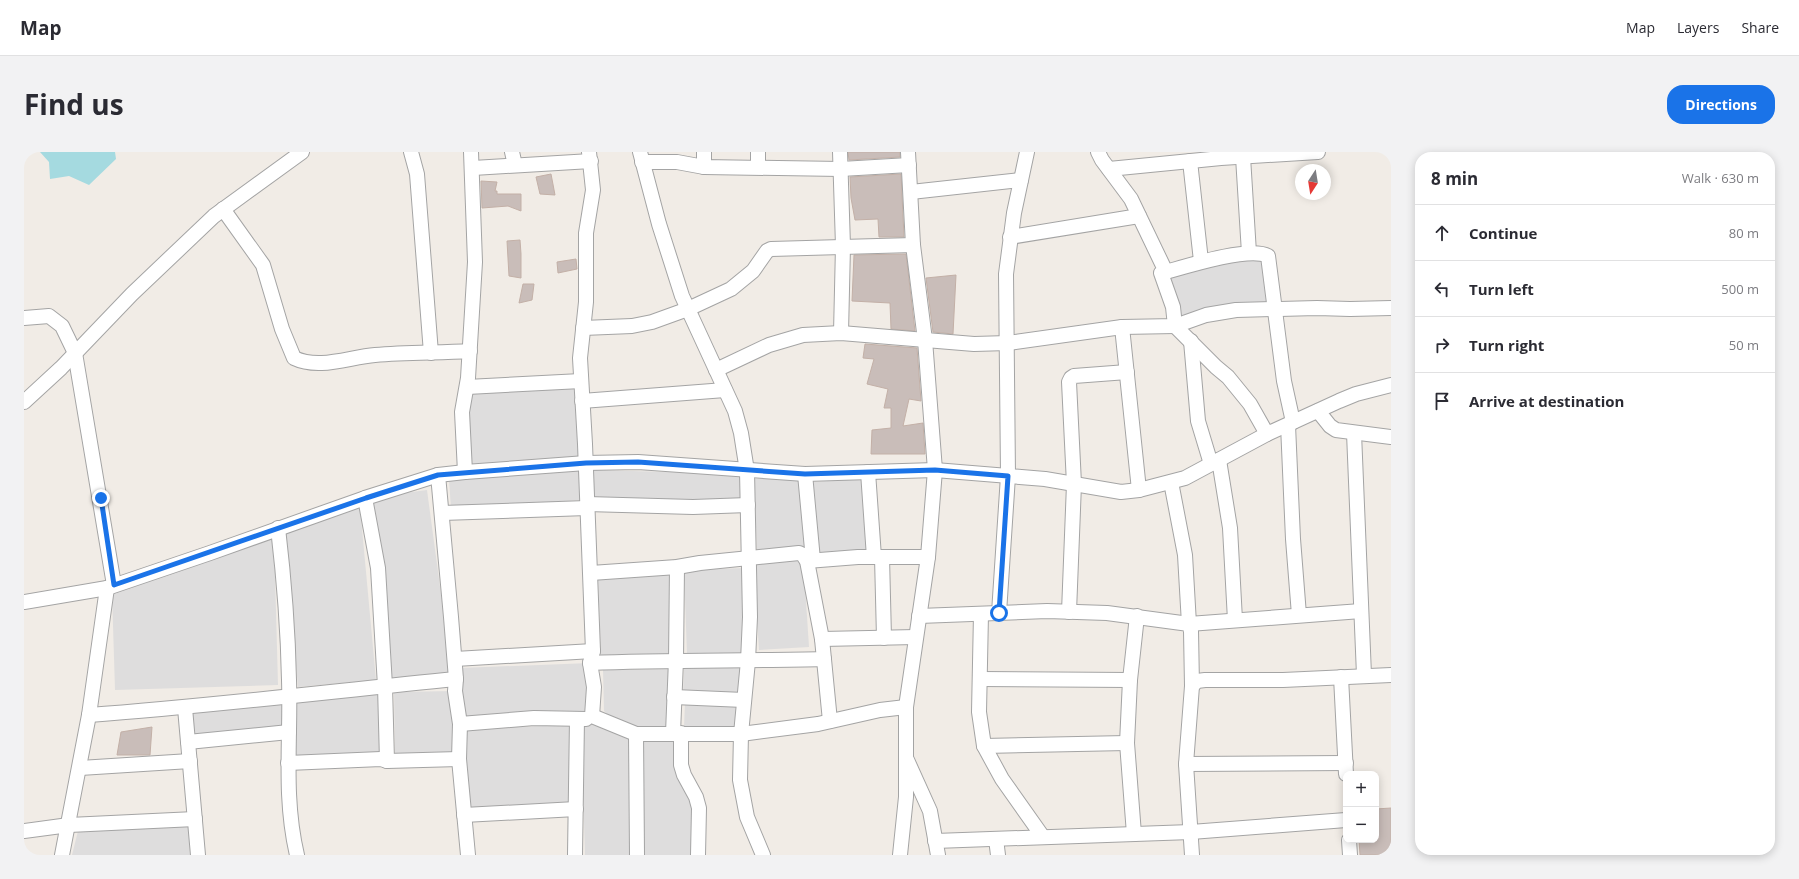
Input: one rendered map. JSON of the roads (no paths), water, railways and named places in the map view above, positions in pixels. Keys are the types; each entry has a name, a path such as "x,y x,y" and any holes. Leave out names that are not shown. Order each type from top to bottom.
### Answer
{"street":[{"path":"24,402 75,353 132,294 223,209 302,152"},
{"path":"411,152 416,174 431,353"},
{"path":"465,472 462,412 467,388 476,262 473,168 471,152"},
{"path":"704,152 704,166"},
{"path":"758,152 758,168"},
{"path":"840,152 843,246 841,334"},
{"path":"999,613 1008,476 1008,343 1006,274 1010,237 1027,152"},
{"path":"1098,152 1131,199 1166,272"},
{"path":"1109,169 1248,155 1318,152"},
{"path":"1248,155 1249,253"},
{"path":"473,168 514,159 590,157 592,190 586,233 586,302 580,358 591,573 591,657 594,687 592,716"},
{"path":"763,855 747,817 740,780 741,734 748,661 750,617 747,471 735,412 688,309 667,253 641,157 704,166 841,169 909,159 913,245 925,340 935,470 928,557 906,707 906,797 900,855"},
{"path":"1190,161 1201,261"},
{"path":"911,192 1021,180"},
{"path":"223,209 263,265 282,329 294,358 303,362 314,364 375,355 470,351"},
{"path":"1010,237 1139,216"},
{"path":"583,328 632,326 652,322 688,309 730,289 753,270 767,251 771,249 913,245"},
{"path":"1267,434 1250,404 1228,377 1175,326 1173,307 1161,273 1201,261 1249,253 1262,252 1268,256 1290,423 1293,539 1299,615"},
{"path":"716,370 769,345 803,335 841,334 974,344 1008,343 1122,327 1175,326 1206,315 1236,310 1391,308"},
{"path":"24,318 50,316 62,326 75,353 111,586 80,768 62,855"},
{"path":"1122,327 1139,490"},
{"path":"1191,341 1198,421 1215,462 1230,528 1234,620"},
{"path":"1069,612 1074,484 1069,382 1074,376 1127,372"},
{"path":"467,388 581,381"},
{"path":"24,602 111,586 366,498 438,475 465,472 586,463 638,462 805,474 935,470 1045,479 1121,492 1139,490 1185,478 1290,423 1356,394 1391,384"},
{"path":"582,401 725,390"},
{"path":"1318,411 1330,426 1336,430 1391,437"},
{"path":"1354,433 1364,675"},
{"path":"868,472 878,557 884,638"},
{"path":"805,474 810,560 822,639 830,721"},
{"path":"438,475 460,724 459,759 468,855"},
{"path":"1171,482 1185,555 1189,624 1192,686 1186,764 1192,855"},
{"path":"366,498 378,568 385,686 387,761"},
{"path":"442,513 587,506 693,507 748,505"},
{"path":"278,528 285,590 289,695 288,809 297,855"},
{"path":"591,573 677,567 700,563 799,553 803,554 810,560 878,557 928,557"},
{"path":"677,567 674,697 680,765 696,797 699,808 698,855"},
{"path":"919,616 999,613 1106,612 1189,624 1361,611"},
{"path":"981,614 979,712 984,746 1002,779 1043,837"},
{"path":"1134,834 1127,743 1130,680 1137,616"},
{"path":"822,639 916,637"},
{"path":"454,659 591,657 748,661 824,659"},
{"path":"1192,686 1197,681 1205,680 1283,680 1364,675 1391,675"},
{"path":"1186,764 1346,768 1341,677"},
{"path":"980,679 1130,680"},
{"path":"89,715 185,708 289,695 456,680"},
{"path":"674,697 744,700"},
{"path":"592,716 636,734 741,734 772,731 830,721 880,710 906,707"},
{"path":"185,708 198,855"},
{"path":"460,724 534,718 587,719 592,716"},
{"path":"575,855 577,718"},
{"path":"188,742 289,732"},
{"path":"636,734 637,855"},
{"path":"984,746 1127,743"},
{"path":"906,756 930,811 937,848 996,839 1191,832 1343,820"},
{"path":"288,763 381,759 387,761 459,759"},
{"path":"80,768 190,761"},
{"path":"464,815 576,809"},
{"path":"24,831 69,825 195,819"},
{"path":"996,839 998,855"},
{"path":"1349,843 1350,855"}],"water":[{"path":"40,152 115,152 116,159 89,185 69,176 50,179 49,162"}]}
